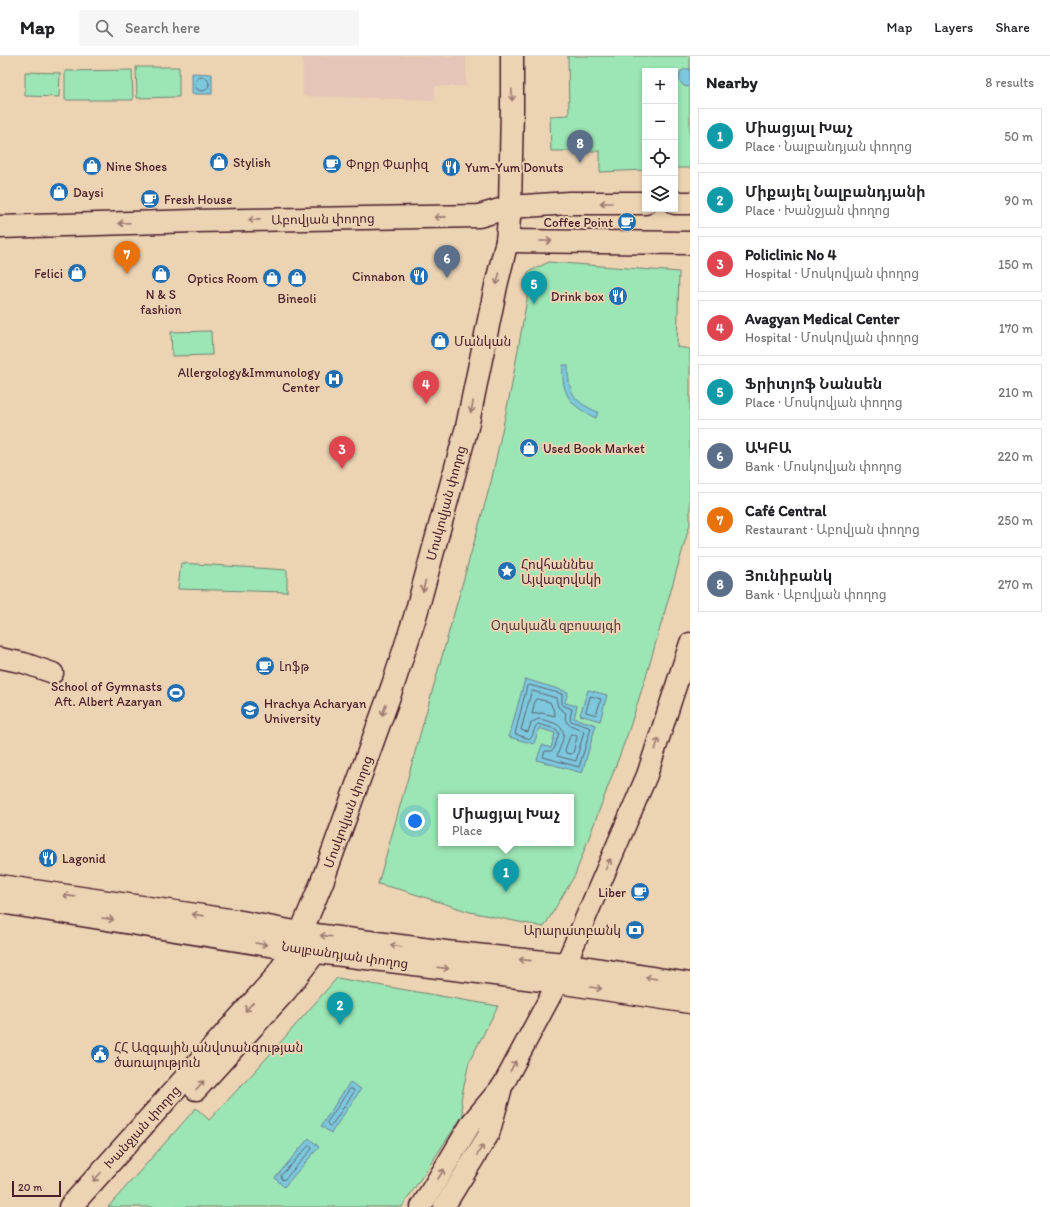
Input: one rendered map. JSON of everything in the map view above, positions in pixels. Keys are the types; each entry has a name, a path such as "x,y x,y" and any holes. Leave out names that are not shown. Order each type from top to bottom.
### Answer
{"main road":[{"name":"Մոսկովյան փողոց","path":"297,941 322,882 394,685 415,617 467,427 496,286 507,241 510,207 512,56"},
{"name":"Աբովյան փողոց","path":"0,227 195,221 478,216 510,207 569,203 642,203"},
{"path":"678,203 690,203"},
{"path":"507,241 690,243"},
{"name":"Նալբանդյան փողոց","path":"0,886 236,921 297,941 316,951 690,984"},
{"name":"Նալբանդյան փողոց","path":"0,902 297,941 446,952 561,973 690,1002"},
{"name":"Խանջյան փողոց","path":"70,1207 275,978 297,941"},
{"name":"Խանջյան փողոց","path":"90,1207 286,990 316,951"}],"street":[{"path":"444,1207 489,1134 503,1085 561,973 647,775 690,643"},
{"path":"0,658 24,663 53,673"},
{"path":"421,1207 472,1122 503,1085"}],"shaded area":[{"path":"303,56 466,56 466,86 435,86 435,100 303,96"}],"green space":[{"path":"568,56 690,56 690,168 678,168 678,68 642,68 642,170 600,172 600,151 551,151 550,116 569,115"},
{"path":"136,67 179,67 179,97 137,98"},
{"path":"132,70 133,100 65,100 65,71"},
{"path":"25,72 60,73 59,97 25,96"},
{"name":"Օղակաձև զբոսայգի","path":"549,262 679,272 677,347 690,349 690,524 628,733 575,875 544,927 470,912 402,890 378,884 491,482 511,389 527,299 528,272"},
{"path":"211,331 212,355 172,356 171,332"},
{"path":"181,563 287,570 287,592 178,589"},
{"path":"337,978 498,1006 469,1062 461,1100 463,1115 402,1207 108,1207 196,1108 209,1120 257,1069"}],"water":[{"path":"685,69 690,69 690,87 684,86 679,81 680,72"},
{"path":"192,73 212,74 212,94 192,94"},
{"path":"563,365 568,365 569,382 574,395 583,404 598,412 596,418 580,409 569,398 564,384"},
{"path":"525,679 568,692 565,703 577,706 574,718 596,725 582,773 537,760 542,745 551,748 555,733 539,728 534,744 509,737"},
{"path":"588,690 607,695 600,721 580,715"},
{"path":"350,1082 361,1089 331,1133 321,1126"},
{"path":"309,1138 319,1147 284,1187 275,1178"}],"place":[{"name":"Stylish","path":"219,162"},
{"name":"Յունիբանկ","path":"580,163"},
{"name":"Փոքր Փարիզ","path":"332,164"},
{"name":"Nine Shoes","path":"92,166"},
{"name":"Yum-Yum Donuts","path":"451,167"},
{"name":"Daysi","path":"59,192"},
{"name":"Fresh House","path":"150,199"},
{"name":"Coffee Point","path":"627,222"},
{"name":"Felici","path":"77,273"},
{"name":"Café Central","path":"127,274"},
{"name":"N & S fashion","path":"161,274"},
{"name":"Cinnabon","path":"419,276"},
{"name":"Optics Room","path":"272,278"},
{"name":"Bineoli","path":"297,278"},
{"name":"ԱԿԲԱ","path":"447,278"},
{"name":"Drink box","path":"618,296"},
{"name":"Ֆրիտյոֆ Նանսեն","path":"534,304"},
{"name":"Մանկան","path":"440,341"},
{"name":"Allergology&Immunology Center","path":"334,379"},
{"name":"Avagyan Medical Center","path":"426,404"},
{"name":"Used Book Market","path":"529,448"},
{"name":"Policlinic No 4","path":"342,469"},
{"name":"Հովհաննես Այվազովսկի","path":"507,571"},
{"name":"Լոֆթ","path":"265,666"},
{"name":"School of Gymnasts Aft. Albert Azaryan","path":"176,693"},
{"name":"Hrachya Acharyan University","path":"250,710"},
{"name":"Lagonid","path":"48,858"},
{"name":"Միացյալ Խաչ","path":"506,892"},
{"name":"Liber","path":"640,892"},
{"name":"Արարատբանկ","path":"635,930"},
{"name":"Միքայել Նալբանդյանի","path":"340,1025"},
{"name":"ՀՀ Ազգային անվտանգության ծառայություն","path":"100,1054"}]}
